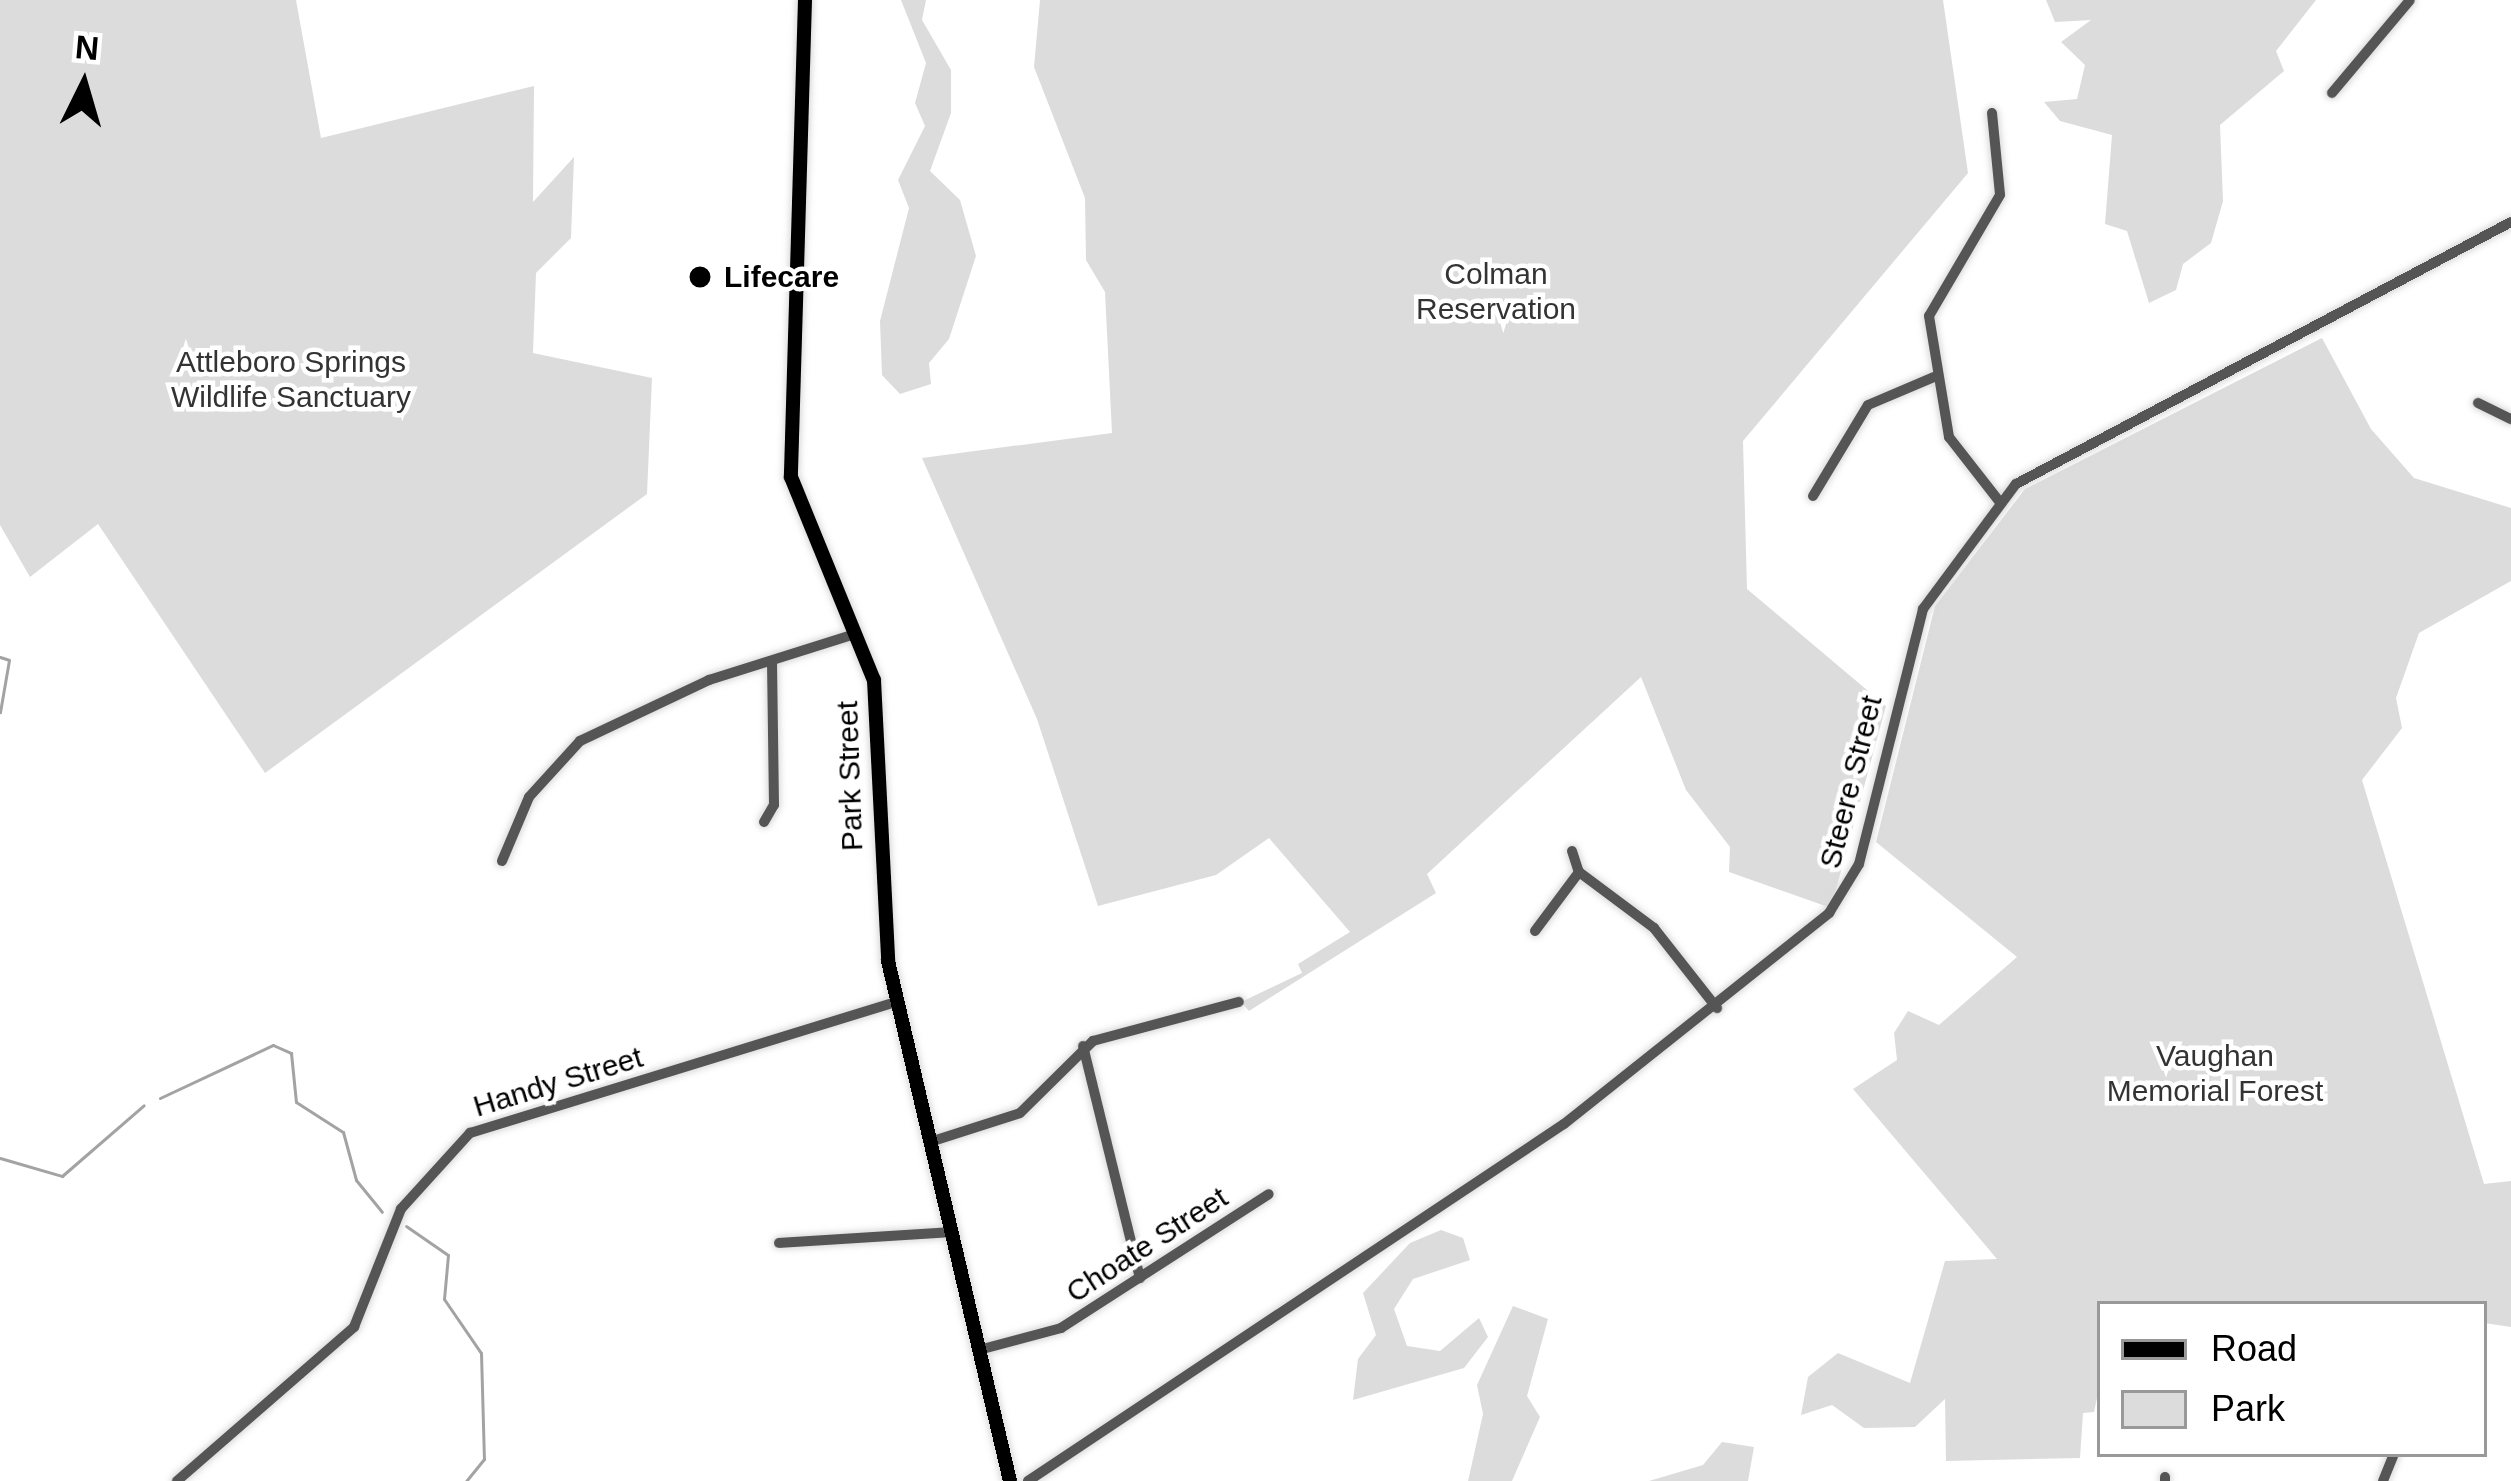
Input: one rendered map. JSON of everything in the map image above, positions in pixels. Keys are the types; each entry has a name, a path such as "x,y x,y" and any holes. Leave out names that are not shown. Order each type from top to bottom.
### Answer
{"main road":[{"name":"Park Street","path":"805,0 791,477 855,634 880,710 880,891 899,1001 1010,1481"}],"street":[{"path":"2332,93 2410,0"},
{"path":"1992,113 2000,195 1935,294 1934,376 1949,436 1999,501"},
{"name":"Steere Street","path":"1028,1481 1471,1189 1717,1008 1845,895 1922,609 1999,501 2038,470 2511,223"},
{"path":"1813,496 1868,405 1934,376"},
{"path":"2478,403 2511,419"},
{"path":"502,861 544,774 580,740 855,634"},
{"path":"764,822 774,805 772,663"},
{"path":"1572,851 1579,872 1654,928 1717,1008"},
{"path":"1535,931 1579,872"},
{"name":"Handy Street","path":"177,1481 355,1327 401,1209 470,1133 899,1001"},
{"path":"933,1141 1020,1113 1083,1046 1239,1002"},
{"path":"1083,1046 1141,1278"},
{"name":"Choate Street","path":"979,1350 1061,1328 1269,1194"},
{"path":"779,1243 952,1232"}],"green space":[{"name":"Attleboro Springs Wildlife Sanctuary","path":"0,0 296,0 321,138 534,86 533,202 574,157 571,238 536,273 533,353 652,378 647,494 265,773 98,524 30,577 0,525"},
{"path":"901,0 926,0 922,20 951,70 951,113 930,171 960,200 976,256 949,339 929,363 931,384 900,394 882,375 880,321 909,208 898,180 925,126 915,103 926,63"},
{"name":"Colman Reservation","path":"1040,0 1943,0 1968,173 1743,441 1747,589 1886,706 1831,908 1729,872 1730,847 1686,790 1641,677 1427,874 1436,893 1249,1011 1241,1002 1302,973 1298,964 1350,932 1269,838 1216,875 1098,906 1037,719 922,458 1112,433 1105,292 1086,260 1085,198 1034,67"},
{"path":"2046,0 2316,0 2276,51 2284,71 2220,125 2223,201 2211,243 2183,264 2176,290 2149,303 2127,231 2105,224 2112,135 2060,121 2044,102 2077,99 2085,65 2061,42 2091,20 2055,22"},
{"name":"Vaughan Memorial Forest","path":"2322,338 2371,429 2414,478 2511,508 2511,581 2419,633 2396,698 2402,728 2362,780 2484,1184 2511,1181 2511,1327 2487,1323 2487,1301 2097,1301 2097,1398 2094,1412 2083,1413 2080,1458 1946,1461 1945,1399 1915,1427 1864,1428 1832,1405 1801,1415 1808,1377 1838,1353 1910,1383 1945,1261 1997,1259 1853,1089 1897,1060 1894,1033 1908,1011 1939,1025 2017,957 1876,842 1935,606 2025,489"},
{"path":"1441,1230 1463,1238 1470,1260 1413,1279 1394,1309 1407,1346 1440,1351 1479,1318 1488,1337 1464,1368 1353,1400 1358,1359 1376,1335 1363,1293 1410,1243"},
{"path":"1513,1306 1548,1319 1527,1396 1540,1417 1512,1481 1468,1481 1483,1414 1477,1385"},
{"path":"1722,1442 1754,1447 1748,1481 1649,1481 1703,1465"}],"waterway":[{"path":"0,657 9,660 0,712"},
{"path":"160,1098 273,1045 291,1053 296,1102 343,1132 356,1180 382,1212"},
{"path":"0,1158 62,1176 144,1105"},
{"path":"406,1226 448,1255 444,1299 481,1353 484,1459 466,1481"}],"place":[{"name":"Lifecare","path":"700,277"}]}
